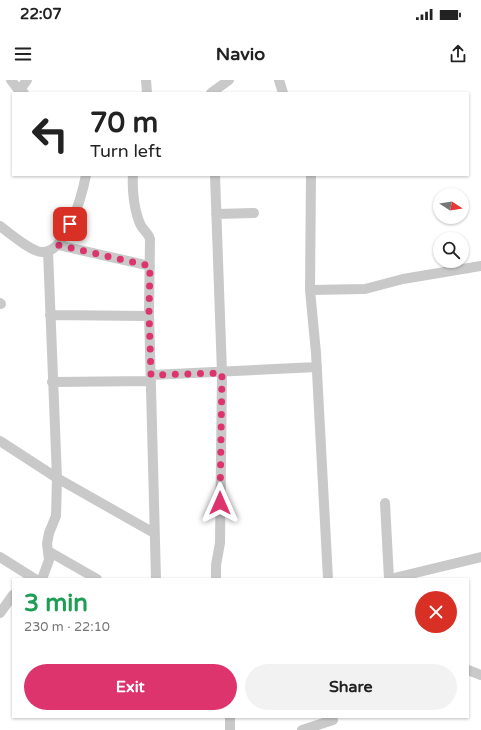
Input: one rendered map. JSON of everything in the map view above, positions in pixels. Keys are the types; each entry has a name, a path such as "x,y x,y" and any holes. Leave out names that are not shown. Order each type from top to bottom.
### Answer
{"street":[{"path":"11,80 22,92 27,80"},
{"path":"146,80 147,92"},
{"path":"212,92 229,80"},
{"path":"279,80 283,92"},
{"path":"0,226 38,251 48,251 58,245 62,240 73,216 86,176"},
{"path":"133,176 132,189 139,223 149,234 150,239 149,316 156,578"},
{"path":"214,176 222,373 220,543 216,565 216,578"},
{"path":"311,176 310,290 317,367 328,578"},
{"path":"216,214 254,214"},
{"path":"58,245 150,266"},
{"path":"42,578 49,560 49,533 56,516 57,478 48,251"},
{"path":"310,290 365,289 403,279 481,266"},
{"path":"50,315 149,316"},
{"path":"52,382 151,378 317,367"},
{"path":"0,442 57,478 154,533"},
{"path":"385,503 390,578"},
{"path":"48,551 95,578"},
{"path":"0,557 29,578"},
{"path":"394,578 481,557"},
{"path":"0,613 12,596"},
{"path":"469,670 481,675"},
{"path":"230,718 230,730"},
{"path":"302,730 333,718 334,730"}],"route":[{"path":"70,224 58,245 150,266 149,312 151,375 222,373 220,503"}]}
